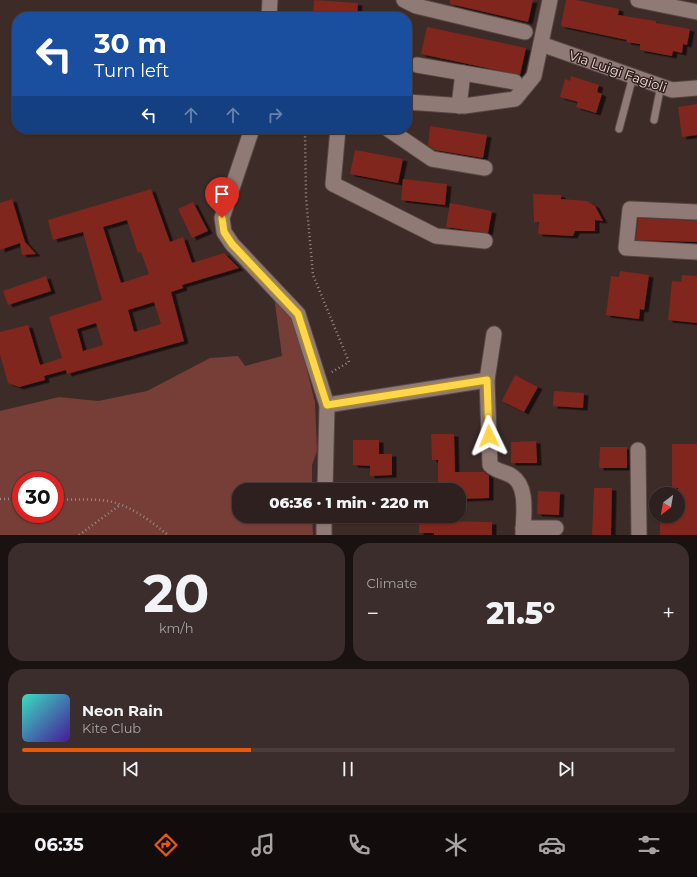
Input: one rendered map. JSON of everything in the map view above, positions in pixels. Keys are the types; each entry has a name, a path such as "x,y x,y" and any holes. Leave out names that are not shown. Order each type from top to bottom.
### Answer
{"street":[{"path":"269,12 270,0"},
{"path":"404,0 416,6 525,32"},
{"path":"412,102 459,106 515,99 534,76 550,0"},
{"path":"638,0 697,12"},
{"name":"Via Luigi Fagioli","path":"541,44 672,90 697,88"},
{"path":"417,65 515,82"},
{"path":"459,106 463,73"},
{"path":"250,134 222,218 224,232 232,244 298,314 327,405 325,483"},
{"path":"338,134 333,184 436,236 485,241"},
{"path":"395,134 432,159 485,168"},
{"path":"697,212 630,209 626,248 697,252"},
{"path":"494,334 487,380 490,465 496,470 511,475 518,481 522,492 523,532 556,528"},
{"path":"327,405 487,380"},
{"path":"638,450 638,535"},
{"path":"324,523 324,535"}],"lane":[{"path":"619,129 633,76"},
{"path":"654,120 661,85"}],"path":[{"path":"305,134 306,197 313,275 349,362 318,380"},
{"path":"0,499 12,499"},
{"path":"64,500 100,500 120,505 152,522 168,535"},
{"path":"79,535 120,505"}],"shaded area":[{"path":"274,296 295,323 315,402 317,451 312,465 312,483 232,483 232,523 312,523 313,535 0,535 0,411 59,397 98,401 147,391 210,358 238,356 245,366 282,356"}],"building":[{"path":"314,0 358,3 357,12 313,12"},
{"path":"450,0 533,0 528,22 450,4"},
{"path":"566,0 576,0 619,9 618,15 656,21 656,23 690,29 687,45 683,44 682,53 673,51 672,56 640,50 640,44 626,42 627,40 561,26"},
{"path":"427,27 526,48 520,75 421,54"},
{"path":"571,76 599,85 597,92 602,94 596,113 576,107 578,102 560,97 565,79 570,81"},
{"path":"697,104 697,135 682,137 678,107"},
{"path":"430,126 487,135 483,158 435,150 428,145"},
{"path":"355,150 403,159 398,183 350,174"},
{"path":"403,179 447,184 445,205 401,200"},
{"path":"151,189 170,242 183,237 192,263 224,253 239,268 182,285 183,288 171,292 184,341 67,374 66,370 44,376 45,380 19,387 8,383 0,354 0,332 28,325 40,365 62,358 49,317 102,300 83,232 53,240 48,220","holes":["127,220 138,253 141,252 149,274 121,283 103,227","154,302 161,324 134,332 128,310","96,323 103,345 83,351 77,329"]},
{"path":"533,194 561,195 561,199 587,201 595,206 603,221 595,220 595,231 575,231 573,236 538,234 539,222 534,222"},
{"path":"12,199 25,242 36,254 22,255 20,243 0,250 0,203"},
{"path":"193,202 208,231 192,238 178,209"},
{"path":"450,203 492,211 488,233 446,227"},
{"path":"638,218 697,221 697,242 636,240"},
{"path":"620,271 649,275 644,310 640,309 639,319 606,315 611,276 619,277"},
{"path":"682,275 697,276 697,323 668,320 672,281 681,282"},
{"path":"46,276 51,291 8,305 3,291"},
{"path":"515,375 538,387 524,412 502,401"},
{"path":"554,391 584,393 583,408 553,406"},
{"path":"431,434 454,434 455,472 484,472 489,476 489,498 466,499 466,483 438,483 438,460 432,460"},
{"path":"353,440 379,440 379,454 392,454 392,475 370,476 370,466 353,465"},
{"path":"536,441 537,463 511,463 511,442"},
{"path":"672,444 697,444 697,535 660,535 660,523 685,523 685,487 672,487"},
{"path":"600,447 627,447 627,468 599,468"},
{"path":"594,488 612,488 611,535 592,535"},
{"path":"538,491 560,492 559,515 537,514"},
{"path":"492,522 492,535 434,535 434,533 419,533 419,523"}],"route":[{"path":"222,218 224,232 232,244 298,314 327,405 487,380 489,436"}]}
